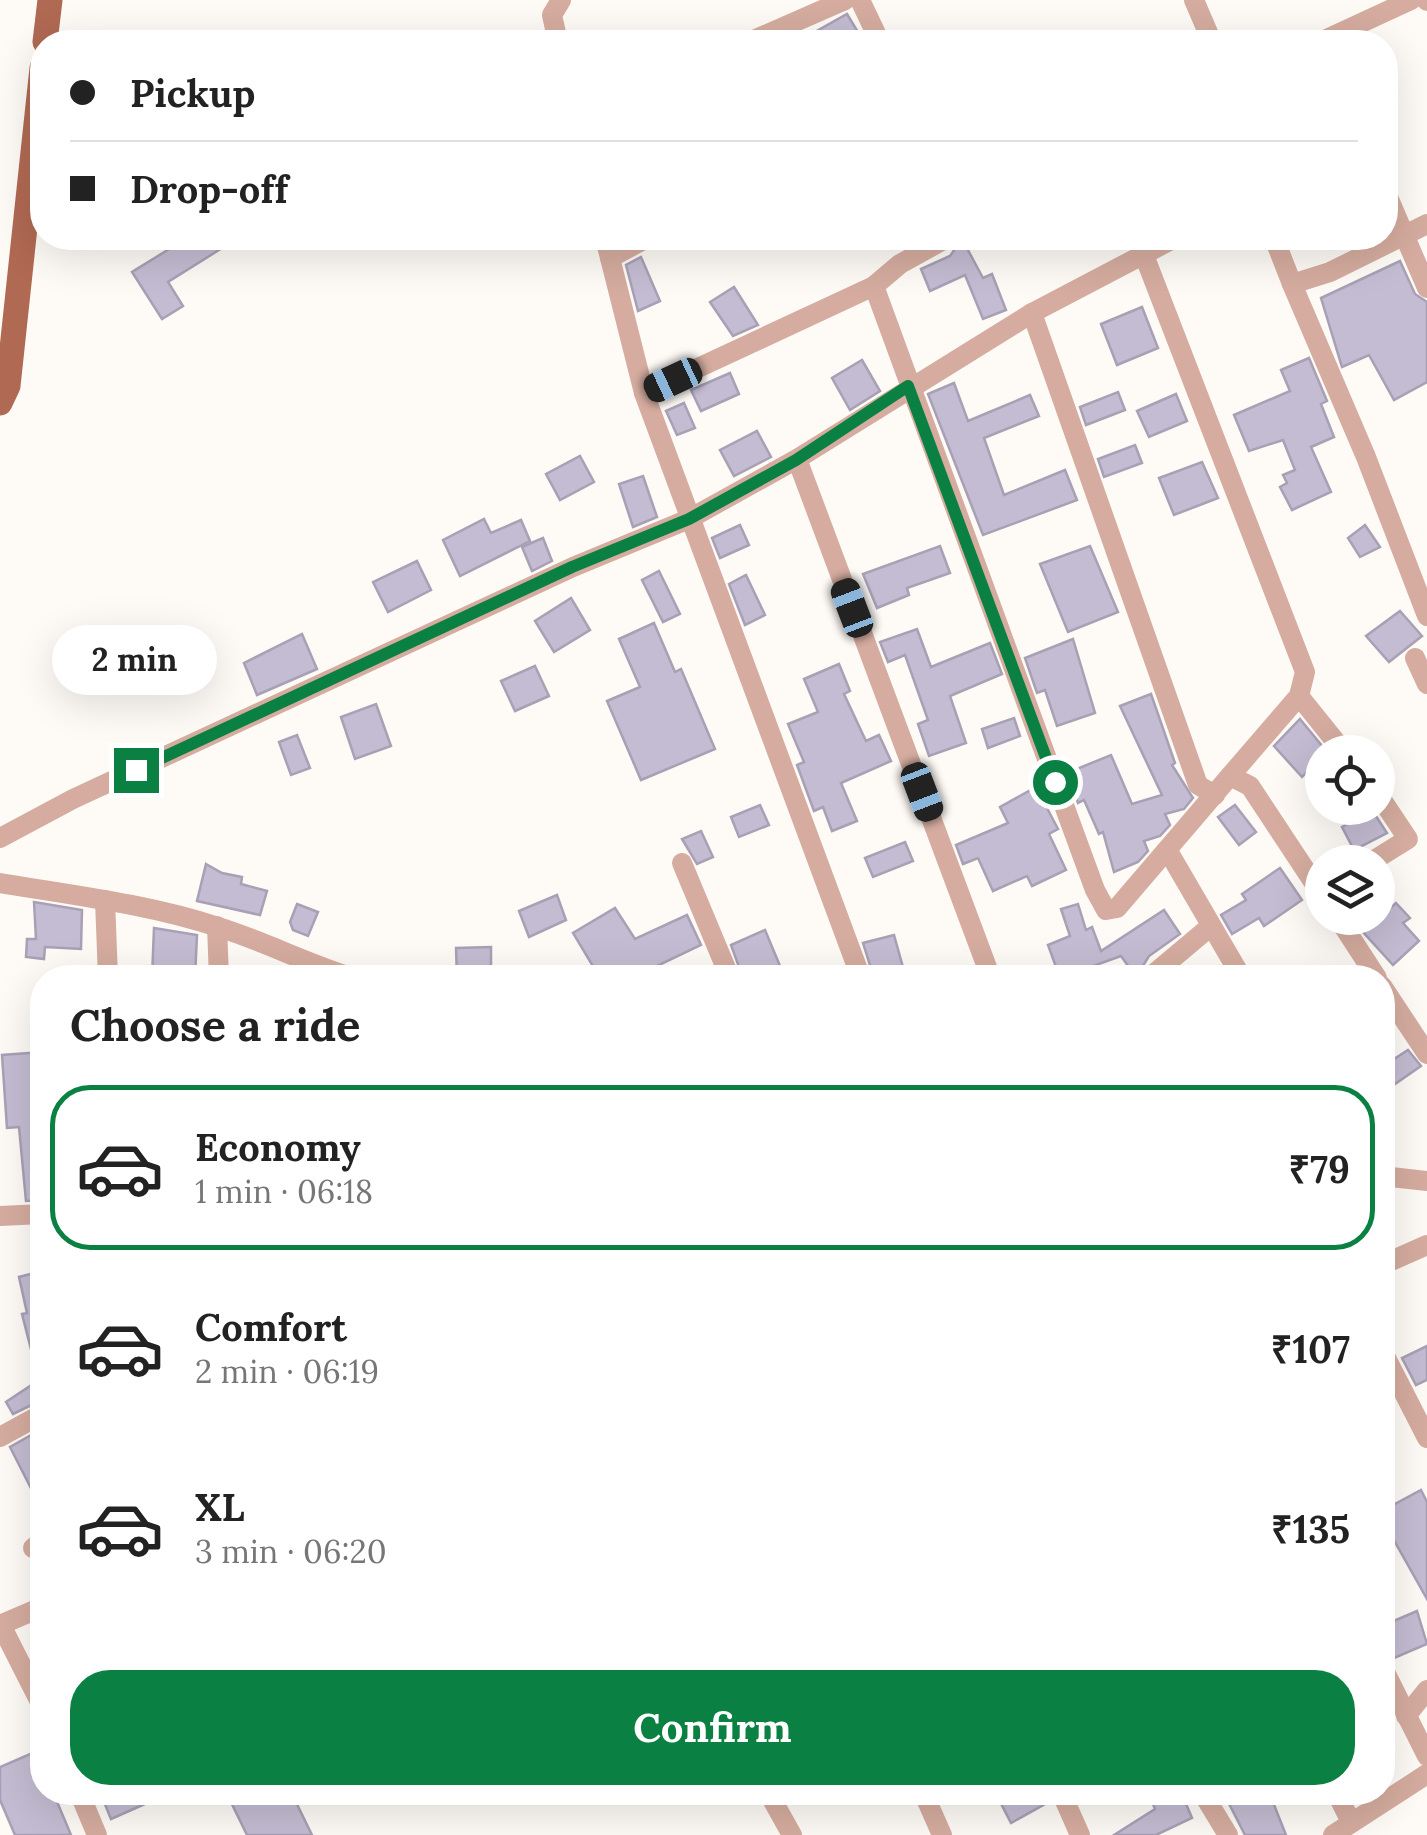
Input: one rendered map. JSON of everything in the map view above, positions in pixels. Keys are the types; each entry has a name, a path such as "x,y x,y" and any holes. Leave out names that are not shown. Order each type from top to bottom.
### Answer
{"main road":[{"path":"46,30 50,0"},
{"path":"0,402 8,386 30,180"}],"street":[{"path":"555,30 552,15 561,0"},
{"path":"777,30 845,0"},
{"path":"860,0 874,30"},
{"path":"1194,0 1207,30"},
{"path":"1346,30 1412,0"},
{"path":"1398,217 1427,288"},
{"path":"1398,240 1427,224"},
{"path":"608,250 644,393 857,965"},
{"path":"644,393 874,286 900,264 925,250"},
{"path":"0,838 73,798 486,607 689,519 796,460 908,386 1032,313 1153,250"},
{"path":"1279,250 1366,457 1427,616"},
{"path":"1292,284 1373,250"},
{"path":"874,286 1088,872 1106,910 1117,908 1299,696 1305,672 1144,255"},
{"path":"1032,313 1198,784 1215,795"},
{"path":"796,460 986,965"},
{"path":"1415,658 1427,684"},
{"path":"1299,696 1330,735"},
{"path":"1230,776 1250,786 1305,868"},
{"path":"1395,820 1408,839 1395,847"},
{"path":"1168,851 1234,965"},
{"path":"682,863 725,965"},
{"path":"0,883 105,900 217,926 310,965"},
{"path":"105,900 108,965"},
{"path":"217,926 218,965"},
{"path":"1165,965 1211,926"},
{"path":"1349,935 1369,965"},
{"path":"1395,1006 1427,1054"},
{"path":"1395,1177 1427,1181"},
{"path":"0,1216 30,1215"},
{"path":"1395,1259 1427,1245"},
{"path":"1395,1375 1427,1438"},
{"path":"0,1437 30,1421"},
{"path":"30,1612 0,1625 30,1683"},
{"path":"1406,1716 1427,1690"},
{"path":"1395,1693 1427,1756"},
{"path":"1395,1794 1427,1774"},
{"path":"84,1805 97,1835"},
{"path":"775,1805 792,1835"},
{"path":"929,1805 942,1835"},
{"path":"1067,1805 1080,1835"},
{"path":"1210,1805 1228,1835"},
{"path":"1342,1805 1350,1822"},
{"path":"1332,1835 1377,1805"}],"building":[{"path":"847,14 857,30 819,30"},
{"path":"168,250 219,250 168,282 183,306 162,319 132,272"},
{"path":"954,250 968,250 983,278 992,274 1006,310 983,319 965,275 930,291 921,269 950,256"},
{"path":"641,257 660,301 638,311 626,265"},
{"path":"1400,261 1415,294 1427,302 1427,382 1394,400 1369,355 1342,367 1321,298"},
{"path":"734,287 758,325 733,336 710,302"},
{"path":"1142,307 1158,348 1117,365 1101,324"},
{"path":"1309,358 1327,401 1321,404 1334,437 1311,447 1331,492 1292,510 1280,487 1287,483 1283,475 1295,470 1283,440 1249,451 1234,415 1290,391 1281,370"},
{"path":"862,360 880,391 850,410 832,378"},
{"path":"730,373 739,394 701,411 691,390"},
{"path":"954,383 968,421 1030,395 1039,416 984,438 1004,495 1065,470 1077,500 983,535 928,394"},
{"path":"1118,392 1125,410 1086,425 1080,407"},
{"path":"1176,394 1187,421 1149,437 1137,411"},
{"path":"684,403 695,428 677,435 666,411"},
{"path":"757,431 771,457 734,476 720,450"},
{"path":"1135,445 1142,463 1104,477 1098,459"},
{"path":"580,456 594,482 560,500 546,474"},
{"path":"1202,462 1218,498 1174,515 1159,478"},
{"path":"643,476 657,517 633,527 619,484"},
{"path":"484,519 491,533 521,520 530,541 460,576 443,540"},
{"path":"740,525 749,545 720,558 712,538"},
{"path":"1365,525 1380,547 1360,557 1348,538"},
{"path":"543,538 552,561 532,571 522,547"},
{"path":"940,546 950,573 907,588 909,595 877,608 863,574"},
{"path":"1090,546 1118,612 1068,632 1040,564"},
{"path":"417,561 431,590 388,612 373,582"},
{"path":"659,571 680,614 663,622 642,580"},
{"path":"746,575 765,615 745,625 729,584"},
{"path":"571,598 590,630 554,652 535,621"},
{"path":"1400,611 1422,636 1389,662 1366,636"},
{"path":"654,623 675,672 681,669 715,749 641,780 607,701 640,687 619,639"},
{"path":"917,629 931,667 990,643 1002,674 950,696 966,743 929,756 918,724 928,720 905,655 888,662 880,642"},
{"path":"302,634 317,669 257,695 244,663"},
{"path":"1073,639 1095,713 1057,726 1045,690 1037,693 1025,658"},
{"path":"839,664 850,691 844,694 866,741 879,735 891,761 841,783 857,821 832,831 823,807 814,811 797,765 804,762 788,724 818,712 804,679"},
{"path":"535,666 549,696 515,711 501,681"},
{"path":"1151,694 1175,763 1172,765 1193,798 1184,809 1165,814 1170,825 1160,836 1144,841 1148,851 1138,862 1114,872 1103,832 1099,834 1084,800 1078,803 1067,773 1111,755 1132,804 1162,795 1120,706"},
{"path":"376,704 391,746 355,759 341,717"},
{"path":"1014,718 1020,736 988,748 982,729"},
{"path":"1300,719 1313,735 1305,735 1302,777 1274,746"},
{"path":"297,735 310,768 291,775 279,742"},
{"path":"1036,787 1058,829 1049,834 1066,870 1032,886 1027,876 993,891 978,858 963,864 956,845 1008,823 1000,807"},
{"path":"760,805 769,825 739,837 731,817"},
{"path":"1235,805 1256,832 1239,845 1218,817"},
{"path":"1382,825 1387,833 1364,845 1351,845 1342,827"},
{"path":"701,831 713,857 697,864 682,839"},
{"path":"905,842 913,861 873,877 865,858"},
{"path":"206,864 222,873 242,877 241,884 267,891 260,915 197,901"},
{"path":"1280,868 1302,900 1264,926 1259,918 1232,934 1221,915 1246,900 1242,894"},
{"path":"557,895 566,920 529,937 519,911"},
{"path":"34,902 82,910 81,949 45,947 44,959 26,957 27,939 36,939"},
{"path":"297,904 318,912 308,936 293,930 290,922"},
{"path":"1078,904 1086,930 1092,927 1101,951 1164,910 1180,934 1149,956 1143,965 1127,965 1121,956 1096,965 1055,965 1048,945 1070,936 1061,909"},
{"path":"1395,904 1410,918 1403,923 1419,941 1393,965 1366,935 1395,935"},
{"path":"615,908 635,939 687,915 701,945 659,965 592,965 573,933"},
{"path":"154,928 197,935 196,965 153,965"},
{"path":"765,930 780,965 738,965 731,945"},
{"path":"894,935 902,965 870,965 863,943"},
{"path":"491,947 491,965 457,965 456,948"},
{"path":"1408,1050 1421,1066 1395,1084 1395,1058"},
{"path":"30,1053 30,1201 26,1201 19,1127 7,1128 2,1055"},
{"path":"30,1274 30,1345 22,1314 27,1313 19,1277"},
{"path":"1427,1346 1427,1380 1416,1385 1402,1358"},
{"path":"30,1386 30,1406 13,1414 6,1402"},
{"path":"30,1436 30,1486 10,1447"},
{"path":"1421,1490 1427,1502 1427,1599 1395,1542 1395,1504"},
{"path":"1417,1611 1427,1644 1395,1658 1395,1620"},
{"path":"30,1754 30,1805 58,1805 71,1835 15,1835 0,1800 0,1767"},
{"path":"105,1805 143,1805 111,1819"},
{"path":"232,1805 297,1805 312,1835 247,1835"},
{"path":"1002,1805 1043,1805 1011,1823"},
{"path":"1153,1805 1186,1805 1192,1818 1156,1835 1114,1835 1155,1809"},
{"path":"1230,1805 1274,1805 1286,1835 1245,1835"}],"route":[{"path":"136,770 572,567 689,519 796,460 908,386 1055,782"}]}
